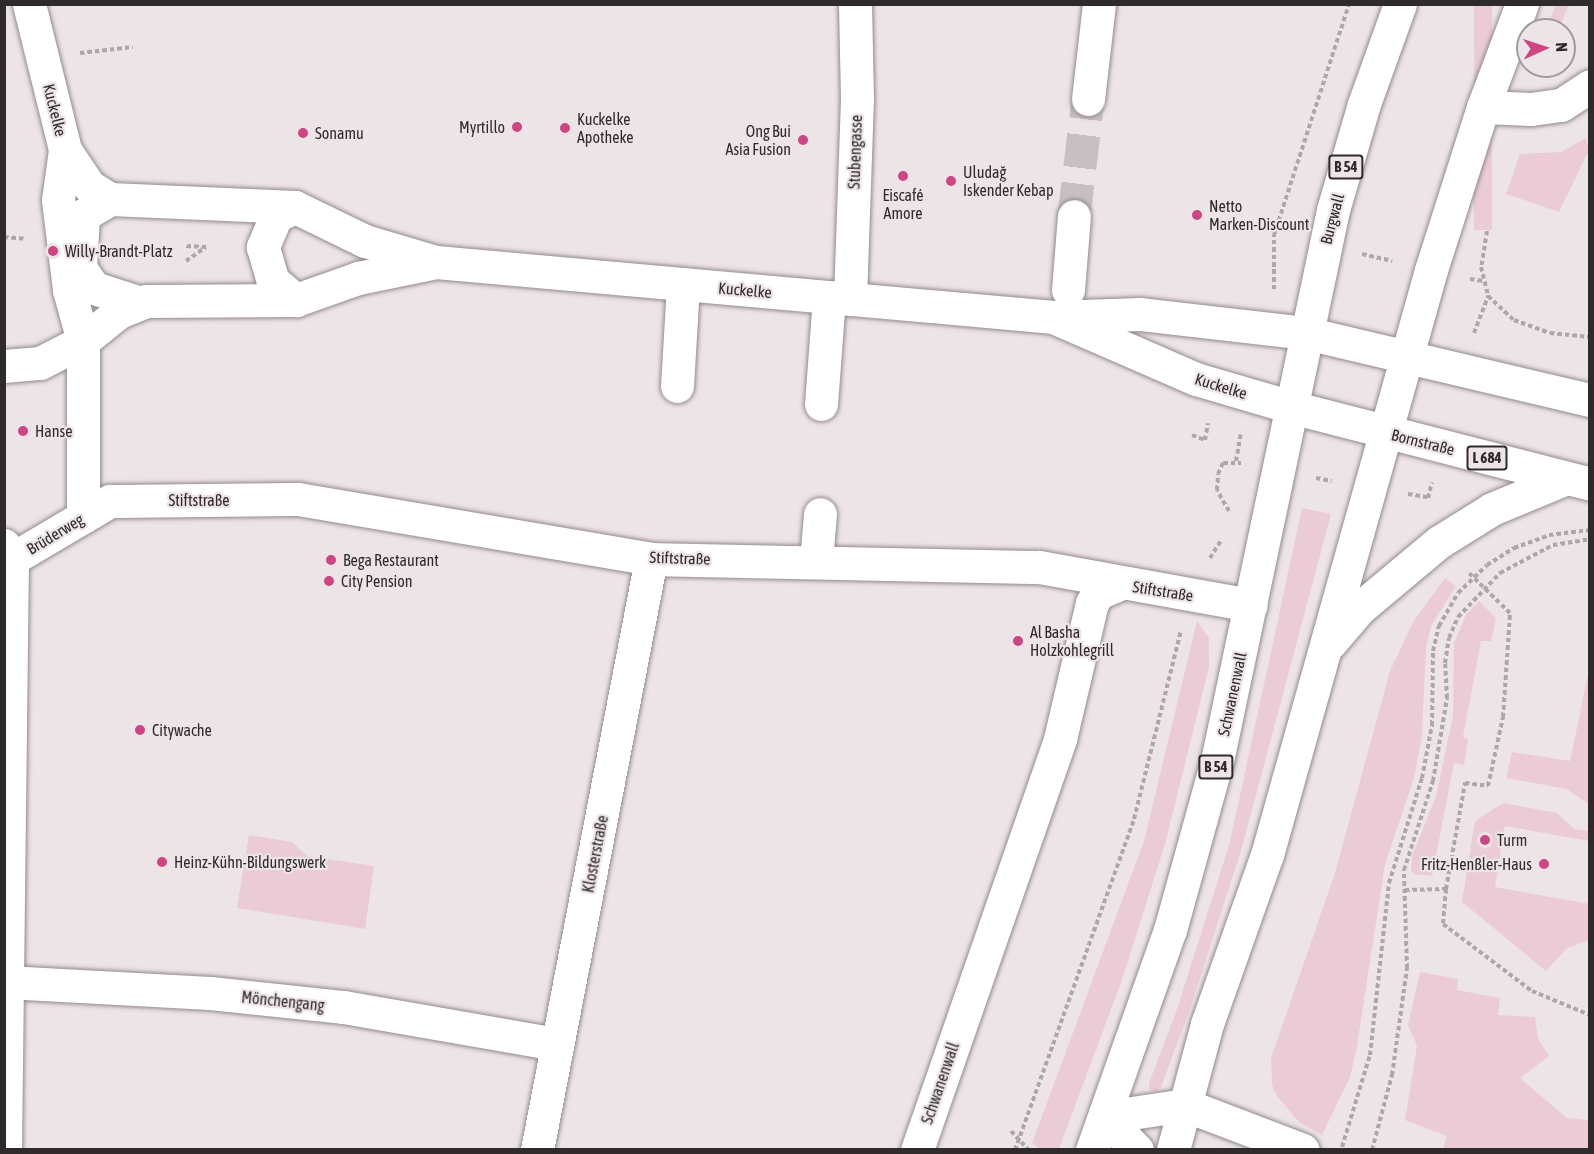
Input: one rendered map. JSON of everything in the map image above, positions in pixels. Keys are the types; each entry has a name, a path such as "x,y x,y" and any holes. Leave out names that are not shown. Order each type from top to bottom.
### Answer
{"street":[{"name":"Kuckelke","path":"29,4 65,150 89,186 110,199 295,207 365,241 436,262 839,298 1061,304 1306,333"},
{"name":"Stubengasse","path":"821,404 839,298 857,99 855,4"},
{"path":"1088,99 1099,4"},
{"name":"Burgwall","path":"1306,333 1325,246 1364,104 1400,4"},
{"path":"1173,1149 1207,1024 1267,855 1405,356 1431,270 1483,107 1522,4"},
{"path":"1483,107 1531,109 1561,105 1590,86"},
{"path":"65,150 58,201 69,290 83,341 97,509"},
{"name":"Kuckelke","path":"110,199 83,215 79,234 80,268 94,288 141,303 296,300 358,278 436,262"},
{"path":"295,207 276,216 263,247 273,281 296,300"},
{"path":"1061,304 1074,216"},
{"path":"677,386 683,284"},
{"name":"Kuckelke","path":"83,341 119,312 141,303"},
{"name":"Kuckelke","path":"1061,304 1196,379 1291,407"},
{"path":"1306,333 1590,400"},
{"name":"Schwanenwall","path":"1092,1149 1170,930 1217,761 1306,333"},
{"path":"4,366 40,363 83,341"},
{"name":"Bornstraße","path":"1291,407 1577,481"},
{"path":"1321,657 1340,629 1360,608 1439,542 1492,508 1577,481"},
{"name":"Stiftstraße","path":"97,509 298,499 651,559 816,560 1039,567 1119,584 1251,605"},
{"name":"Brüderweg","path":"5,1149 8,552 97,509"},
{"path":"816,560 820,513"},
{"name":"Klosterstraße","path":"537,1149 651,559"},
{"name":"Schwanenwall","path":"917,1149 1060,739 1092,603 1098,593 1119,584"},
{"name":"Mönchengang","path":"6,982 210,993 344,1007 556,1044"},
{"path":"1105,1117 1185,1105 1303,1149"},
{"path":"1105,1117 1137,1149"}],"path":[{"path":"1274,288 1274,236 1348,4"},
{"path":"42,56 133,47"},
{"path":"1274,236 1484,281"},
{"path":"186,246 206,247 186,261"},
{"path":"1484,251 1484,281 1488,296 1514,320 1550,333 1590,337"},
{"path":"1479,312 1488,296"},
{"path":"1192,435 1205,440 1210,414"},
{"path":"1227,519 1229,511 1217,490 1218,474 1223,463 1236,462 1239,443"},
{"path":"1311,478 1336,482"},
{"path":"1396,492 1428,497"},
{"path":"1421,506 1437,497"},
{"path":"1344,1143 1370,1055 1389,883 1422,778 1432,725 1433,651 1439,626 1458,593 1487,565 1514,548 1549,535 1590,530"},
{"path":"1015,1149 1134,819 1190,595 1224,535"},
{"path":"1372,1149 1392,1075 1407,968 1404,870 1433,781 1444,722 1449,638 1458,617 1482,588 1526,556 1553,545 1590,539"},
{"path":"1458,562 1510,613 1503,717 1488,786 1465,783 1446,889 1443,924 1532,990 1590,1015"},
{"path":"1406,890 1446,889"},
{"path":"1011,1131 1029,1149"}],"shaded area":[{"path":"1474,5 1492,5 1492,230 1474,230"},
{"path":"1556,5 1569,5 1563,18 1550,18"},
{"path":"1586,138 1589,150 1559,212 1506,194 1520,154 1561,152"},
{"path":"1302,508 1331,514 1241,851 1189,1012 1161,1087 1155,1092 1149,1089 1149,1083 1177,1009 1230,842"},
{"path":"1445,578 1456,586 1431,626 1426,648 1422,735 1414,778 1385,864 1356,1052 1350,1077 1322,1135 1299,1122 1277,1096 1272,1085 1271,1058 1335,873 1390,671 1413,622"},
{"path":"1479,601 1496,618 1491,641 1481,641 1463,737 1468,739 1464,765 1454,763 1432,876 1415,874 1411,871 1412,856 1436,796 1453,716 1454,643 1466,615"},
{"path":"1197,621 1209,638 1209,667 1165,844 1122,980 1059,1149 1040,1149 1032,1143 1144,841"},
{"path":"1589,670 1589,804 1567,789 1506,778 1512,752 1570,761"},
{"path":"1503,803 1557,813 1574,829 1589,831 1589,841 1505,826 1495,887 1589,904 1589,940 1567,948 1546,971 1462,902 1475,821"},
{"path":"249,835 292,842 307,856 374,866 365,929 237,908"},
{"path":"1420,972 1458,979 1457,990 1500,998 1498,1015 1535,1017 1538,1039 1549,1056 1520,1078 1567,1118 1589,1120 1589,1149 1446,1149 1443,1148 1447,1136 1405,1120 1417,1046 1408,1025"}],"tunnel":[{"path":"1074,216 1088,99"}],"place":[{"name":"Myrtillo","path":"517,127"},
{"name":"Kuckelke Apotheke","path":"565,128"},
{"name":"Sonamu","path":"303,133"},
{"name":"Ong Bui Asia Fusion","path":"803,140"},
{"name":"Eiscafé Amore","path":"903,176"},
{"name":"Uludağ Iskender Kebap","path":"951,181"},
{"name":"Netto Marken-Discount","path":"1197,215"},
{"name":"Willy-Brandt-Platz","path":"53,251"},
{"name":"Hanse","path":"23,431"},
{"name":"Bega Restaurant","path":"331,560"},
{"name":"City Pension","path":"329,581"},
{"name":"Al Basha Holzkohlegrill","path":"1018,641"},
{"name":"Citywache","path":"140,730"},
{"name":"Turm","path":"1485,840"},
{"name":"Heinz-Kühn-Bildungswerk","path":"162,862"},
{"name":"Fritz-Henßler-Haus","path":"1544,864"}]}
